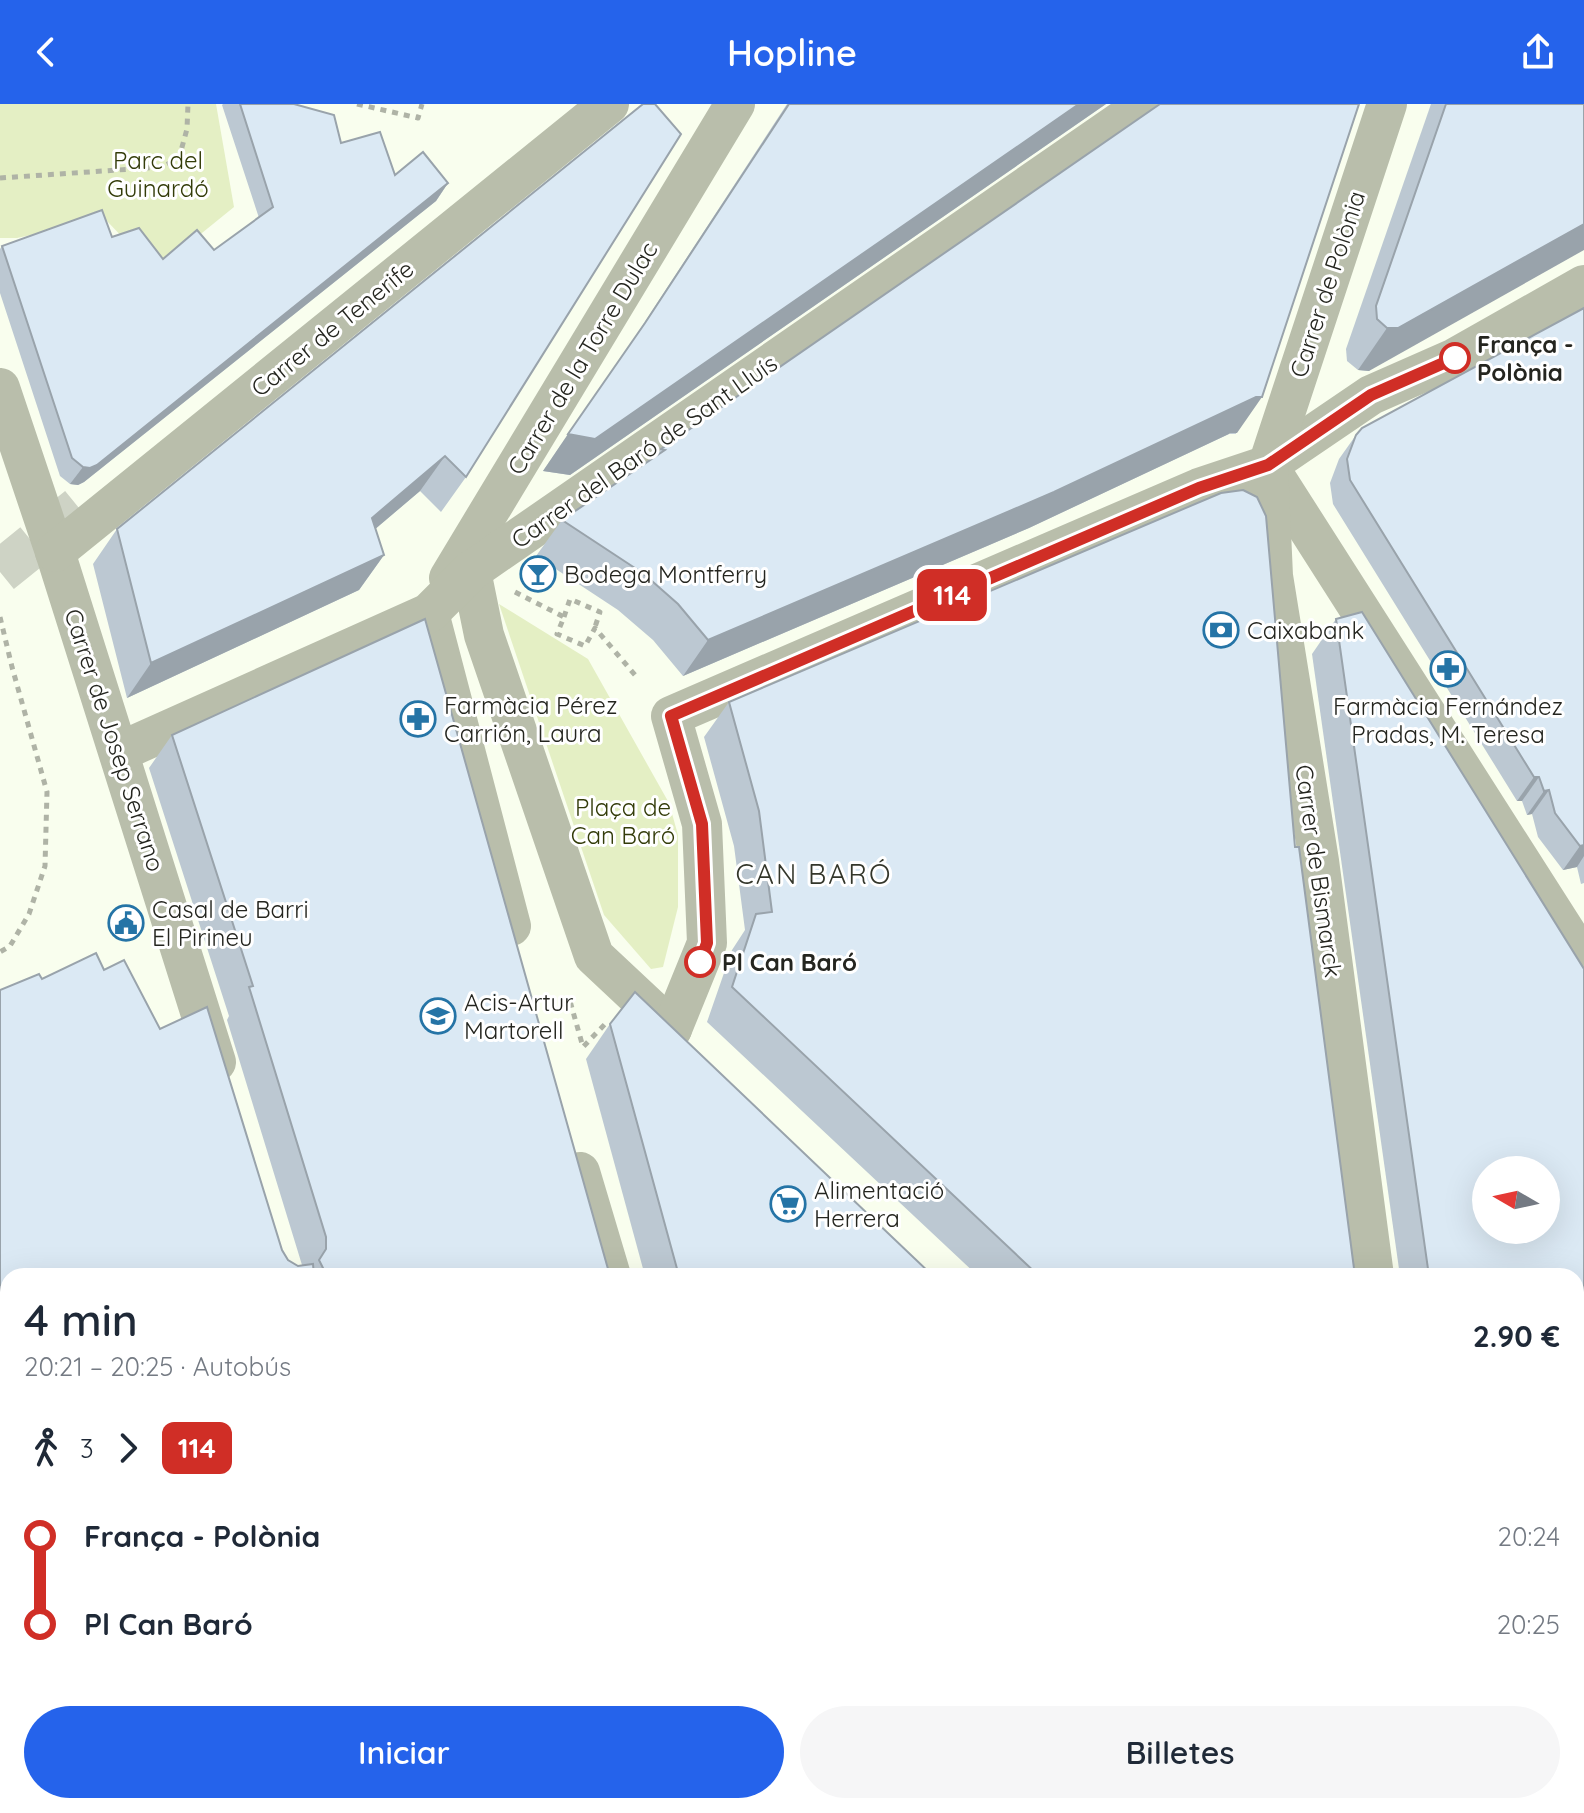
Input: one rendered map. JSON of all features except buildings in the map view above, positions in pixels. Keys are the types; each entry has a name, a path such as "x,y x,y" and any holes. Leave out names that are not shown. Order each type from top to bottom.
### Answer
{"street":[{"name":"Carrer de Tenerife","path":"55,552 609,104"},
{"name":"Carrer de la Torre Dulac","path":"429,613 735,104"},
{"name":"Carrer del Baró de Sant Lluís","path":"119,752 429,613 471,571 1146,104"},
{"name":"Carrer de Polònia","path":"1268,465 1387,104"},
{"path":"471,571 484,635 594,956 684,1041 707,943 702,824 671,716 1199,488 1268,465 1371,395 1455,358 1584,285"},
{"name":"Carrer de Josep Serrano","path":"0,388 227,1097"},
{"path":"1268,465 1326,559 1579,943"},
{"name":"Carrer de Bismarck","path":"1268,465 1273,576 1319,861 1373,1268"},
{"path":"429,613 521,963"},
{"path":"570,1136 609,1268"}],"path":[{"path":"0,178 162,167 179,158 187,129 188,104"},
{"path":"357,104 418,118 422,104"},
{"path":"513,591 564,617"},
{"path":"570,599 600,612 595,628 585,646 557,634 570,599"},
{"path":"0,617 47,792 45,866 29,914 10,946 0,952"},
{"path":"595,628 635,675"},
{"path":"559,1003 570,1001 583,1047 611,1018"}],"green space":[{"name":"Parc del Guinardó","path":"0,104 216,104 234,207 155,271 105,219 17,238 0,238"},
{"name":"Plaça de Can Baró","path":"499,604 588,659 669,803 678,835 678,907 663,967 651,969 604,915"}],"tunnel":[{"path":"0,572 79,508"}],"bus line":[{"name":"114","path":"700,962 707,943 702,824 671,716 1199,488 1268,465 1371,395 1455,358"}],"place":[{"name":"França - Polònia","path":"1455,358"},
{"name":"Bodega Montferry","path":"538,574"},
{"name":"Caixabank","path":"1221,630"},
{"name":"Farmàcia Fernández Pradas, M. Teresa","path":"1448,669"},
{"name":"Farmàcia Pérez Carrión, Laura","path":"418,719"},
{"name":"Casal de Barri El Pirineu","path":"126,923"},
{"name":"Pl Can Baró","path":"700,962"},
{"name":"Acis-Artur Martorell","path":"438,1016"},
{"name":"Alimentació Herrera","path":"788,1204"}],"district":[{"name":"CAN BARÓ","path":"814,873"}]}
